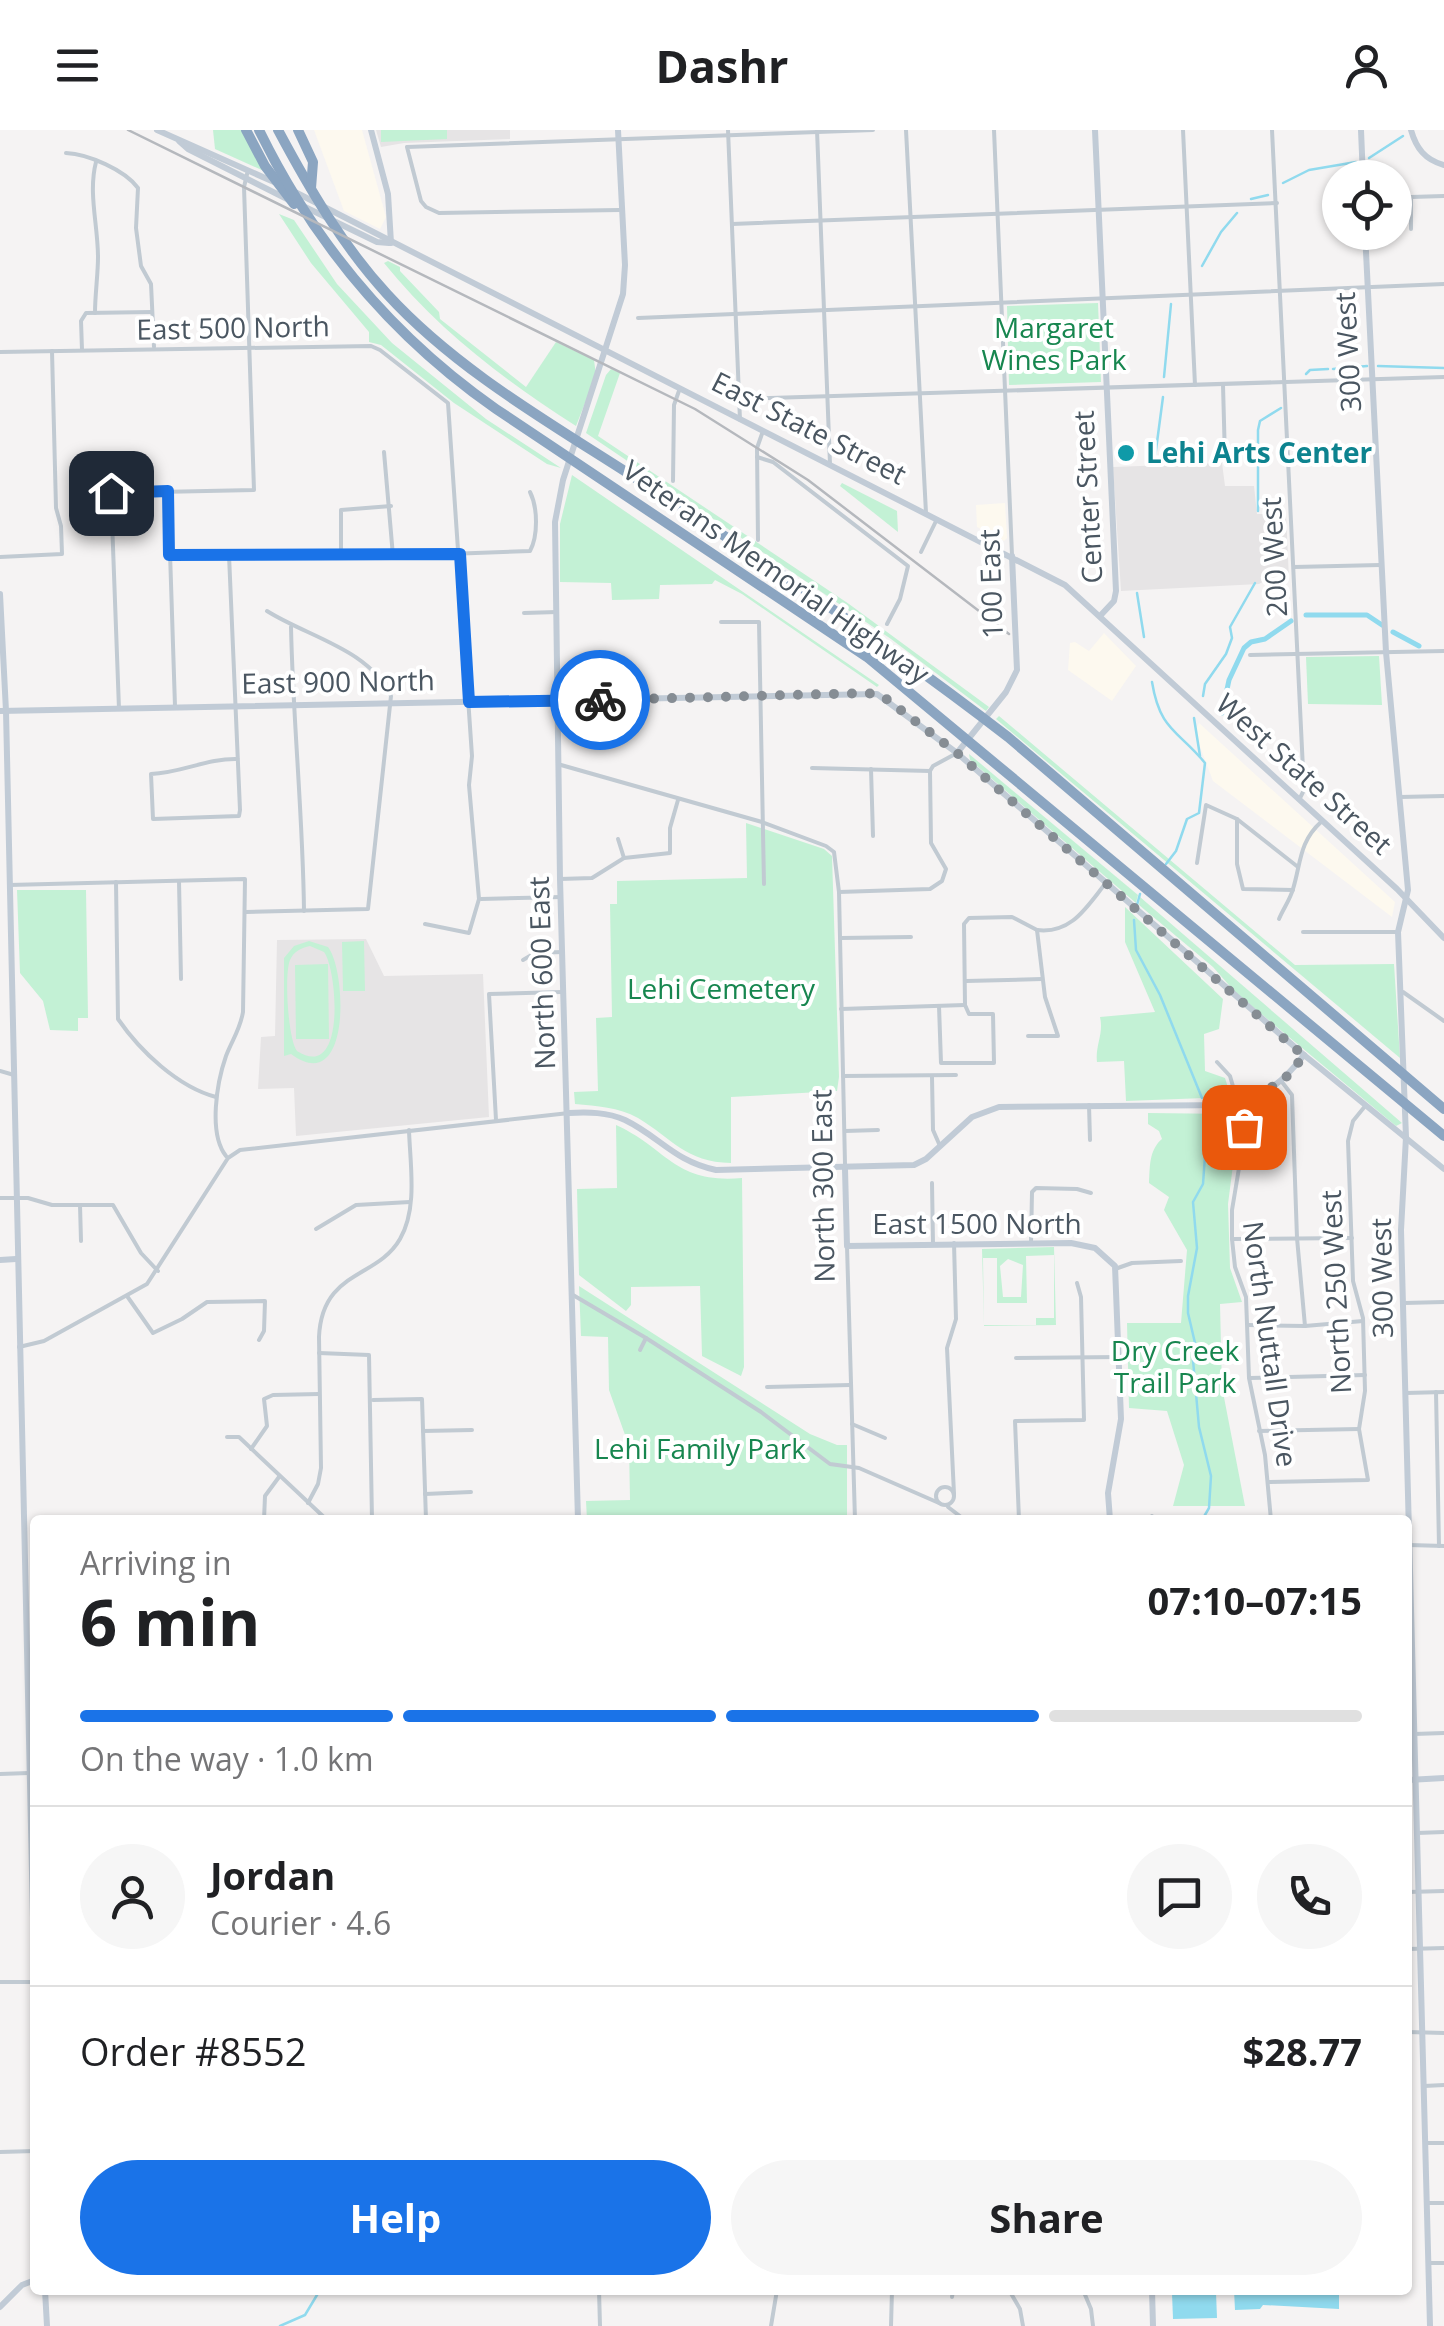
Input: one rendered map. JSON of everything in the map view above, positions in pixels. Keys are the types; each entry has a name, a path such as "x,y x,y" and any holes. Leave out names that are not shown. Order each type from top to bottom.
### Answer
{"highway":[{"path":"246,130 265,166 312,224"},
{"name":"Veterans Memorial Highway","path":"260,130 282,175 322,239 390,320 465,387 866,657 1444,1136"},
{"name":"Veterans Memorial Highway","path":"278,130 310,189 355,254 407,314 473,370 745,549 1008,737 1444,1110"},
{"path":"298,130 314,162 310,189"}],"street":[{"path":"158,130 380,234 391,243"},
{"path":"184,143 186,130"},
{"path":"371,130 388,194 391,243"},
{"name":"North 600 East","path":"578,1515 554,522 563,480 623,294 618,130"},
{"path":"622,210 444,214 429,209 421,200 407,147 873,130"},
{"path":"906,130 926,513"},
{"name":"100 East","path":"957,753 1006,692 1017,670 994,130"},
{"name":"Center Street","path":"1094,130 1116,591 1114,601 1100,616"},
{"path":"1183,130 1195,386"},
{"name":"200 West","path":"1272,130 1304,790 1298,801"},
{"path":"1361,130 1362,160"},
{"path":"1411,130 1424,156 1444,165"},
{"path":"817,131 830,464"},
{"path":"728,133 740,420"},
{"path":"184,143 246,180 377,242 391,243"},
{"path":"66,153 81,154 138,188 136,228 141,266 152,284 154,350"},
{"path":"95,313 98,258 92,180 96,162"},
{"path":"120,709 111,493 254,490 244,187 248,170"},
{"path":"1412,197 1444,196"},
{"path":"732,224 1277,204"},
{"name":"East State Street","path":"391,243 1012,556 1065,585 1132,646"},
{"name":"300 West","path":"1367,250 1386,652 1406,860 1405,897 1398,932 1406,1137 1402,1230 1408,1515"},
{"path":"638,318 1444,284"},
{"path":"82,350 81,322 86,313 152,312"},
{"name":"East 500 North","path":"0,352 374,347 448,403 460,554"},
{"path":"0,557 62,554 56,508 52,351"},
{"path":"740,400 1444,378"},
{"path":"1223,385 1225,459"},
{"path":"672,481 674,404 680,388"},
{"path":"758,540 757,458 763,431"},
{"path":"384,452 393,556"},
{"path":"757,458 773,462 908,566 900,599 887,624"},
{"path":"168,491 175,708"},
{"path":"169,555 393,556 530,551 534,545 535,510 530,492"},
{"path":"341,555 341,510 391,506"},
{"path":"921,552 938,519"},
{"path":"425,924 469,934 479,899 469,785 472,756 460,554"},
{"path":"230,555 237,707 238,758 239,816 153,819 151,774 179,772 207,760 238,758"},
{"path":"1294,567 1382,564"},
{"path":"0,594 18,1347 30,1625"},
{"path":"246,912 368,909 391,696 375,672 333,644 267,611"},
{"path":"524,613 557,612"},
{"path":"721,622 759,622 764,884"},
{"path":"291,625 304,911"},
{"name":"West State Street","path":"1132,646 1405,897 1444,938"},
{"path":"1250,655 1444,651"},
{"name":"East 900 North","path":"3,711 877,694 957,753 1304,1056 1444,1168"},
{"path":"839,892 930,889 942,881 946,868 935,852 930,830 930,771 957,753"},
{"path":"558,764 762,822"},
{"path":"812,768 930,771"},
{"path":"871,769 873,836"},
{"path":"1400,797 1444,796"},
{"path":"560,878 592,878 624,858 670,854 670,828 678,800"},
{"path":"1197,863 1206,805 1237,820 1298,867"},
{"path":"1237,820 1237,864 1242,889 1293,890"},
{"name":"North 300 East","path":"762,822 826,846 834,852 838,863 855,1515"},
{"path":"1280,919 1293,890 1302,848 1321,822"},
{"path":"618,839 624,858"},
{"path":"9,885 245,879 240,1032 226,1056 218,1097 220,1148 228,1158"},
{"path":"179,880 181,979"},
{"path":"116,882 118,1019 142,1048 196,1092 218,1097"},
{"path":"939,1006 941,1063 994,1063 994,1014 969,1014 966,1006 964,922 969,918 1012,917 1037,930 1057,931 1070,924 1105,884"},
{"path":"479,899 561,897"},
{"path":"1028,1036 1058,1036 1042,978 1037,930"},
{"path":"1303,932 1398,932"},
{"path":"840,938 912,936"},
{"path":"523,960 535,953 562,952"},
{"path":"965,982 1042,978"},
{"path":"496,1120 489,994 564,992"},
{"path":"1402,992 1444,1021"},
{"path":"841,1009 966,1006"},
{"path":"18,1347 44,1341 148,1284 228,1158 240,1150 496,1120 598,1113 626,1120 685,1161 716,1170 914,1165 972,1118 998,1107 1238,1103 1282,1082 1304,1056"},
{"name":"North Nuttall Drive","path":"1217,1062 1228,1074 1244,1138 1232,1210 1232,1238 1235,1267 1246,1297 1250,1378 1271,1515"},
{"path":"0,1071 14,1075"},
{"path":"843,1076 956,1075"},
{"path":"932,1076 933,1130 940,1146"},
{"path":"1282,1082 1292,1095 1297,1238 1305,1326"},
{"path":"1089,1105 1090,1140"},
{"name":"North 250 West","path":"1268,1482 1368,1480 1359,1429 1365,1375 1363,1322 1353,1281 1349,1134 1366,1106"},
{"path":"308,1502 321,1468 319,1328 328,1300 337,1289 394,1248 406,1227 410,1202 409,1130"},
{"path":"845,1131 878,1130"},
{"path":"932,1184 933,1244"},
{"path":"1031,1243 1032,1192 1036,1188 1091,1193"},
{"path":"0,1198 16,1197 52,1205 108,1204 118,1210 141,1254 158,1271"},
{"path":"316,1229 356,1205 410,1202"},
{"path":"80,1204 81,1240"},
{"path":"1232,1238 1352,1238"},
{"path":"954,1243 956,1318 946,1348 954,1496 961,1515"},
{"name":"East 1500 North","path":"846,1246 1089,1245 1104,1254 1115,1269"},
{"path":"394,1248 399,1254"},
{"path":"0,1260 16,1260"},
{"path":"1110,1515 1108,1493 1120,1430 1115,1269 1132,1263 1181,1261"},
{"path":"1019,1515 1016,1421 1084,1420 1078,1283"},
{"path":"573,1295 761,1412 830,1464 854,1468 918,1492 957,1515"},
{"path":"127,1296 153,1333 182,1320 206,1302 265,1301 264,1331 259,1340"},
{"path":"1404,1303 1444,1302"},
{"path":"1248,1325 1363,1322"},
{"path":"640,1350 646,1338"},
{"path":"319,1352 370,1354 372,1515"},
{"path":"1016,1358 1120,1357"},
{"path":"1250,1378 1365,1375"},
{"path":"767,1387 850,1385"},
{"path":"1412,1545 1441,1546 1436,1392"},
{"path":"1406,1393 1444,1392"},
{"path":"251,1449 266,1426 264,1400 278,1395 320,1394"},
{"path":"371,1400 422,1399 426,1515"},
{"path":"852,1424 885,1438"},
{"path":"1258,1431 1359,1429"},
{"path":"423,1431 472,1430"},
{"path":"228,1437 239,1437 322,1515"},
{"path":"941,1504 936,1496 954,1472"},
{"path":"264,1515 265,1496 279,1477"},
{"path":"918,1492 949,1488 954,1496"},
{"path":"425,1494 471,1492"},
{"path":"941,1504 950,1504 954,1496"},
{"name":"300 West","path":"1412,1658 1412,1764"},
{"path":"30,1710 30,1793"},
{"path":"1414,1734 1444,1733"},
{"path":"0,1774 29,1773"},
{"path":"1412,1779 1444,1778"},
{"name":"300 West","path":"1412,1788 1421,1948 1430,2326"},
{"path":"1417,1833 1444,1832"},
{"path":"1412,1892 1444,1892"},
{"path":"1412,1949 1444,1948"},
{"path":"0,1982 30,1979"},
{"path":"1412,2032 1444,2033"},
{"path":"1424,2086 1444,2086"},
{"path":"1426,2143 1444,2143"},
{"path":"0,2152 30,2151"},
{"path":"1427,2204 1444,2203"},
{"path":"1428,2263 1444,2263"},
{"path":"0,2307 30,2282"},
{"path":"45,2295 47,2326"},
{"path":"599,2295 600,2326"},
{"path":"771,2326 777,2295"},
{"path":"890,2326 892,2295"},
{"path":"1011,2295 1020,2308 1023,2326"},
{"path":"1085,2295 1092,2309 1093,2326"},
{"path":"1152,2295 1153,2326"}],"shaded area":[{"path":"314,130 362,130 386,217 380,229 344,211"},
{"path":"376,130 510,130 510,139 381,147"},
{"path":"1222,463 1225,486 1254,486 1257,514 1286,514 1289,579 1121,591 1113,467"},
{"path":"1005,503 1004,541 977,527 976,505"},
{"path":"1104,633 1136,666 1112,701 1068,670 1070,643 1089,651"},
{"path":"1199,723 1395,902 1392,917 1213,781 1199,744"},
{"path":"366,939 384,976 483,974 489,1117 296,1136 294,1088 258,1089 261,1037 275,1036 277,940"}],"green space":[{"path":"213,130 244,130 264,171 215,149"},
{"path":"381,130 447,130 447,139 381,142"},
{"path":"279,214 294,220 337,284 392,343 486,419 561,468 547,464 454,403 381,345 369,342 369,332 311,263"},
{"path":"384,263 400,267 439,312 440,319 526,387 556,342 594,360 596,375 576,426 523,391 449,332"},
{"name":"Margaret Wines Park","path":"1098,303 1101,382 1009,385 1007,306"},
{"path":"611,369 620,373 598,436 849,604 989,707 986,711 891,639 586,433"},
{"path":"572,475 879,685 715,580 712,584 660,585 659,599 612,600 611,583 560,582 560,524"},
{"path":"842,483 897,511 898,532 840,486"},
{"path":"1379,656 1382,705 1308,704 1306,657"},
{"path":"999,716 1295,965 1394,964 1400,1058 996,719"},
{"path":"969,754 1138,895 1136,903 970,760"},
{"name":"Lehi Cemetery","path":"746,823 824,849 832,856 839,1077 837,1091 731,1097 731,1163 715,1162 680,1148 630,1114 575,1104 574,1092 598,1091 596,1018 612,1017 610,904 617,904 617,881 747,878"},
{"path":"17,890 86,890 88,1018 78,1018 78,1031 50,1030 43,1001 20,973"},
{"path":"1140,897 1402,1123 1396,1126 1235,992 1213,967 1139,905"},
{"path":"1125,907 1223,999 1219,1029 1204,1034 1205,1071 1225,1078 1231,1097 1126,1101 1124,1061 1097,1062 1100,1017 1155,1012 1125,942"},
{"path":"309,941 328,947 339,980 339,1026 334,1046 325,1059 311,1063 291,1054 284,1056 284,958 294,946","holes":["310,946 324,952 332,979 334,1020 324,1051 313,1057 297,1051 291,1034 288,968 301,949"]},
{"path":"364,941 365,991 343,991 342,942"},
{"path":"328,964 329,1039 296,1039 295,965"},
{"name":"Dry Creek Trail Park","path":"1148,1113 1234,1114 1237,1134 1228,1204 1230,1268 1242,1302 1220,1304 1222,1387 1245,1506 1173,1506 1184,1465 1167,1411 1129,1408 1127,1323 1181,1323 1187,1250 1164,1210 1169,1197 1149,1183 1152,1153 1162,1139 1159,1131 1148,1124"},
{"path":"616,1125 686,1170 719,1178 742,1178 741,1376 702,1356 700,1286 631,1287 631,1305 626,1311 579,1275 577,1189 617,1188"},
{"path":"1054,1247 1056,1325 984,1326 982,1249","holes":["1054,1255 1054,1318 1036,1318 1036,1325 984,1325 983,1258 997,1258 997,1303 1027,1303 1026,1256","1008,1259 1023,1265 1021,1297 1003,1297 1000,1266"]},
{"name":"Lehi Family Park","path":"579,1286 810,1434 847,1445 847,1515 587,1515 586,1501 630,1500 629,1446 609,1390 608,1337 581,1336"}],"water":[{"path":"1172,2295 1216,2295 1217,2318 1173,2319"},
{"path":"1234,2295 1339,2295 1339,2309 1263,2305 1260,2309 1235,2310"}],"waterway":[{"path":"1369,158 1403,136"},
{"path":"1283,183 1322,168"},
{"path":"1251,199 1268,195"},
{"path":"1202,266 1237,213"},
{"path":"1164,377 1171,304"},
{"path":"1333,369 1367,366"},
{"path":"1378,366 1444,368"},
{"path":"1306,374 1310,370 1328,369"},
{"path":"1154,465 1163,397"},
{"path":"1258,511 1260,421 1281,408"},
{"path":"1203,696 1205,684 1226,654 1232,638 1230,627 1255,583"},
{"path":"1137,593 1144,637"},
{"path":"1306,615 1367,615 1382,625"},
{"path":"1222,713 1229,680 1244,648 1291,621"},
{"path":"1393,632 1419,646"},
{"path":"1152,682 1165,720 1205,763 1199,813 1187,819 1176,851 1166,864"},
{"path":"1194,718 1200,756"},
{"path":"1137,905 1140,894"},
{"path":"1134,920 1136,950 1160,995 1202,1098"},
{"path":"1205,1515 1211,1476 1199,1427 1195,1343 1188,1296 1197,1248 1193,1202 1203,1184 1208,1113"},
{"path":"280,2326 305,2315 317,2295"}],"railway":[{"path":"128,130 695,409 808,480 1009,634"}],"way so far":[{"path":"600,700 868,693 885,698 957,753 1304,1056 1282,1082 1238,1103 1244,1127"}],"place":[{"name":"Lehi Arts Center","path":"1126,453"}],"route":[{"path":"111,493 168,491 169,555 460,554 469,702 600,700"}]}
